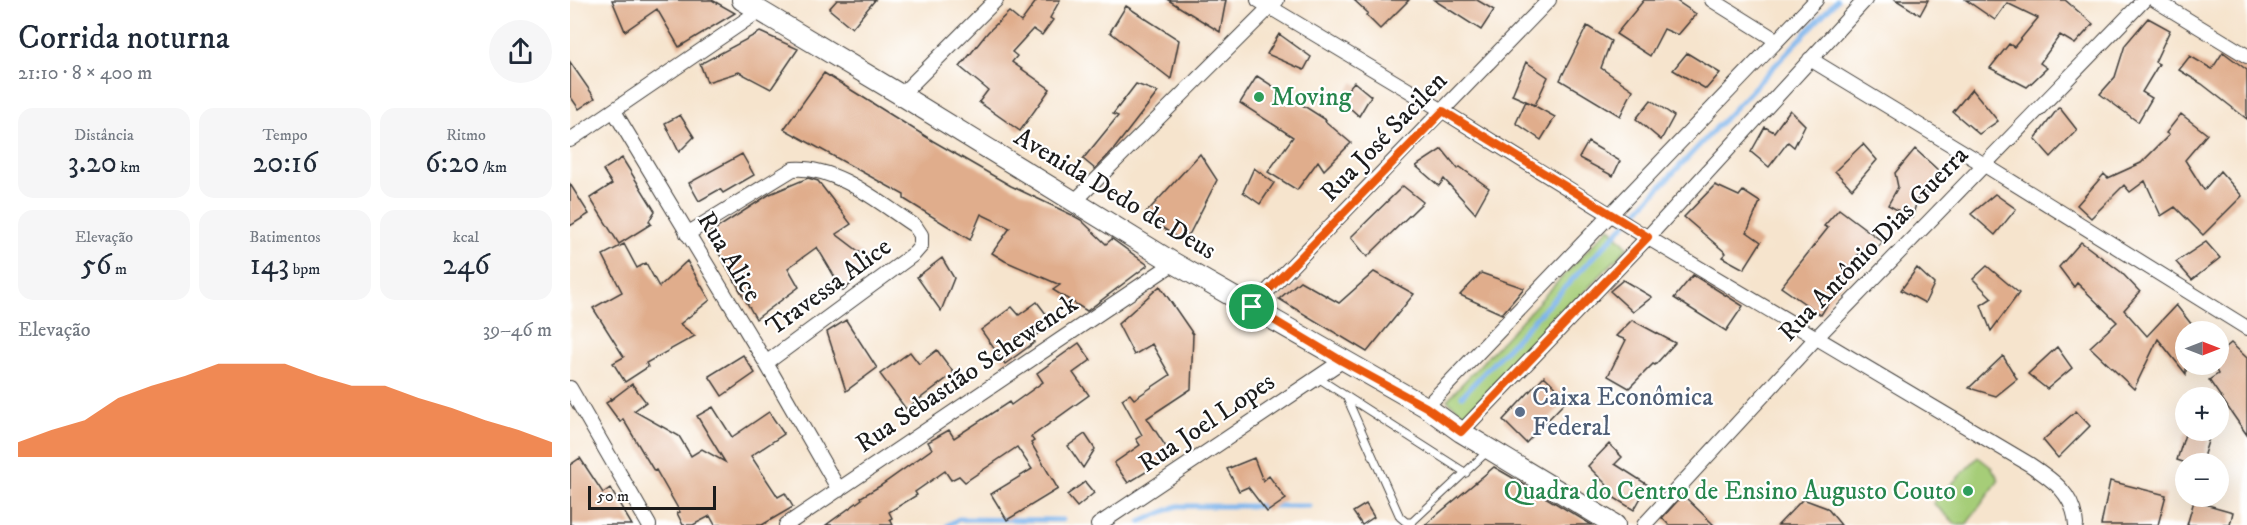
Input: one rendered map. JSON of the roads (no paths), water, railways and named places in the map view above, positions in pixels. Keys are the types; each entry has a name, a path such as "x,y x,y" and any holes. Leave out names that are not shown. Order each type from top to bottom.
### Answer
{"main road":[{"name":"Avenida Dedo de Deus","path":"742,0 1174,263 1426,407 1461,432 1615,525"}],"street":[{"path":"901,95 996,0"},
{"name":"Rua José Sacilen","path":"1252,307 1549,0"},
{"path":"1712,0 1776,40"},
{"path":"1426,407 1614,217 1776,40 1816,0"},
{"path":"1461,432 1865,0"},
{"name":"Rua Antônio Dias Guerra","path":"1644,525 1817,337 2144,0"},
{"path":"2155,0 2247,56"},
{"path":"1075,201 1268,2 1614,217 2055,482 2071,502 2076,525"},
{"path":"570,140 759,11"},
{"path":"1810,59 2247,328"},
{"name":"Rua Alice","path":"614,111 766,363 839,490"},
{"name":"Travessa Alice","path":"687,234 794,169 808,167 822,171 855,187 915,226 921,234 921,246 914,254 766,363"},
{"name":"Rua Sebastião Schewenck","path":"786,525 1174,263"},
{"name":"Rua Joel Lopes","path":"1098,525 1116,520 1342,361"},
{"path":"570,388 649,525"}],"lane":[{"path":"1318,378 1466,473"},
{"path":"1346,396 1400,516 1406,522 1412,522 1490,449"}],"waterway":[{"path":"1462,396 1837,0"},
{"path":"1140,522 1177,506 1309,506"},
{"path":"948,525 959,519 1063,520"}],"place":[{"name":"Moving","path":"1259,97"},
{"name":"Caixa Econômica Federal","path":"1520,412"},
{"name":"Quadra do Centro de Ensino Augusto Couto","path":"1968,491"}]}
